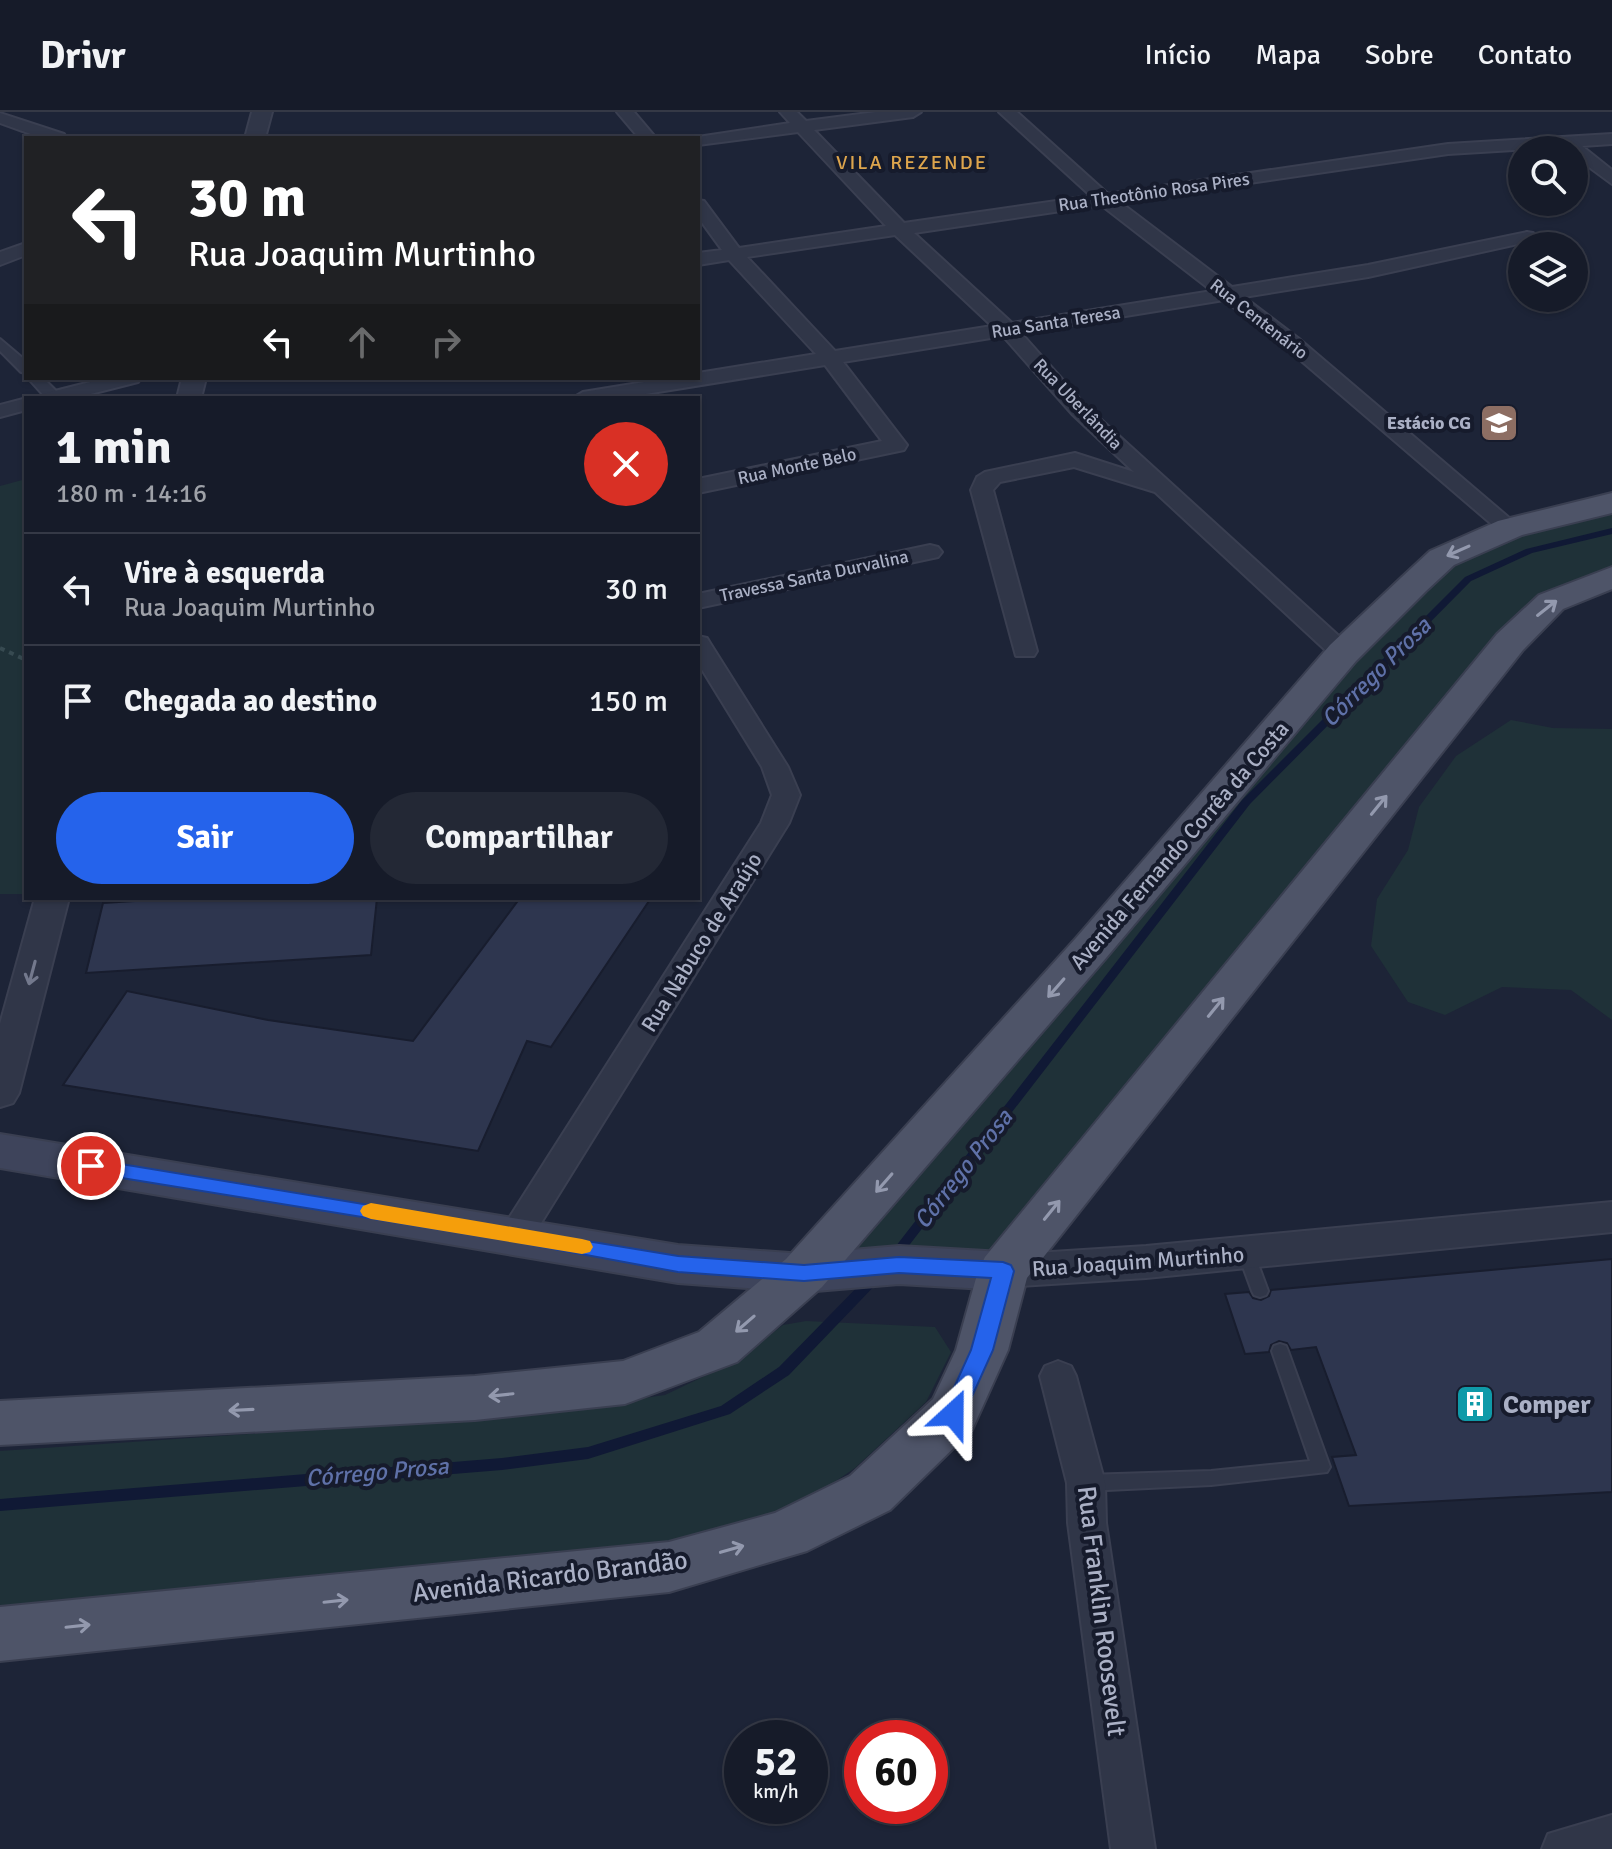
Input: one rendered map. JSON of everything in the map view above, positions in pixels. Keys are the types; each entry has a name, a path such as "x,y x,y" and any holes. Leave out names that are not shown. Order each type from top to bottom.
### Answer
{"main road":[{"name":"Avenida Fernando Corrêa da Costa","path":"829,1271 1091,948 1343,653 1442,558 1510,528 1612,503"},
{"path":"992,1270 1510,642 1551,602 1612,577"},
{"name":"Rua Joaquim Murtinho","path":"0,1151 678,1264 829,1271 899,1265 992,1270"},
{"name":"Avenida Ricardo Brandão","path":"0,1634 669,1567 787,1534 870,1493 953,1414 982,1350 992,1270"},
{"path":"0,1423 475,1398 625,1382 718,1347 829,1271"}],"street":[{"path":"256,136 262,112"},
{"path":"625,112 646,136"},
{"name":"Rua Uberlândia","path":"788,112 900,230 1008,330 1079,410 1343,653"},
{"path":"700,140 913,112"},
{"name":"Rua Centenário","path":"1007,112 1104,199 1291,342 1510,528"},
{"path":"0,118 52,136"},
{"name":"Rua Theotônio Rosa Pires","path":"1588,141 1612,139"},
{"name":"Rua Theotônio Rosa Pires","path":"700,259 1448,149 1508,145"},
{"path":"1588,159 1612,179"},
{"path":"700,208 734,254 829,357"},
{"name":"Rua Santa Teresa","path":"700,378 1368,271 1508,241"},
{"path":"0,259 24,249"},
{"path":"0,343 24,367"},
{"name":"Rua Monte Belo","path":"700,486 896,445 829,357"},
{"path":"37,380 50,396"},
{"path":"60,396 123,380"},
{"name":"Rua Santa Teresa","path":"595,396 691,380"},
{"path":"0,411 24,405"},
{"path":"1025,651 982,490 985,482 993,477 1075,460 1166,491"},
{"name":"Travessa Santa Durvalina","path":"700,601 930,552"},
{"name":"Rua Nabuco de Araújo","path":"516,1235 775,823 786,795 775,767 700,646"},
{"path":"0,1093 51,900"},
{"name":"Rua Joaquim Murtinho","path":"992,1270 1246,1253 1612,1217"},
{"name":"Rua Franklin Roosevelt","path":"1058,1376 1086,1483 1087,1523 1133,1849"},
{"path":"1564,1849 1612,1836"}],"lane":[{"path":"1246,1253 1260,1291"},
{"path":"1086,1483 1211,1478 1321,1467 1280,1351"}],"path":[{"path":"0,648 24,659"}],"shaded area":[{"path":"24,480 24,894 0,894 0,486"},
{"path":"1612,503 1612,577 1551,602 1003,1271 804,1273 1442,558"},
{"path":"1511,720 1553,728 1612,729 1612,1020 1571,990 1502,987 1445,1015 1408,1002 1371,946 1377,899 1408,850 1419,807 1456,756"},
{"path":"806,1321 935,1327 951,1352 926,1402 855,1468 780,1519 666,1548 0,1616 0,1451 523,1415 665,1395 736,1361 783,1325"}],"building":[{"path":"150,900 377,900 371,955 86,973 103,903"},
{"path":"519,900 650,900 551,1047 527,1041 478,1151 63,1085 127,991 268,1020 413,1041"},
{"name":"Comper","path":"1612,1259 1612,1492 1349,1506 1332,1457 1356,1455 1316,1347 1291,1350 1287,1343 1279,1341 1271,1345 1269,1352 1245,1354 1225,1294 1249,1292 1253,1298 1261,1300 1269,1296 1271,1290"}],"waterway":[{"name":"Córrego Prosa","path":"893,1258 1246,802 1468,579 1529,551 1612,531"},
{"name":"Córrego Prosa","path":"0,1505 502,1464 588,1453 725,1410 784,1371 876,1276"}],"slow traffic":[{"path":"371,1211 582,1247"}],"place":[{"name":"Estácio CG","path":"1499,423"},
{"name":"Comper","path":"1475,1404"}],"district":[{"name":"VILA REZENDE","path":"912,162"}],"route":[{"path":"91,1166 678,1264 804,1273 899,1265 1003,1271 982,1350 953,1414"}]}
